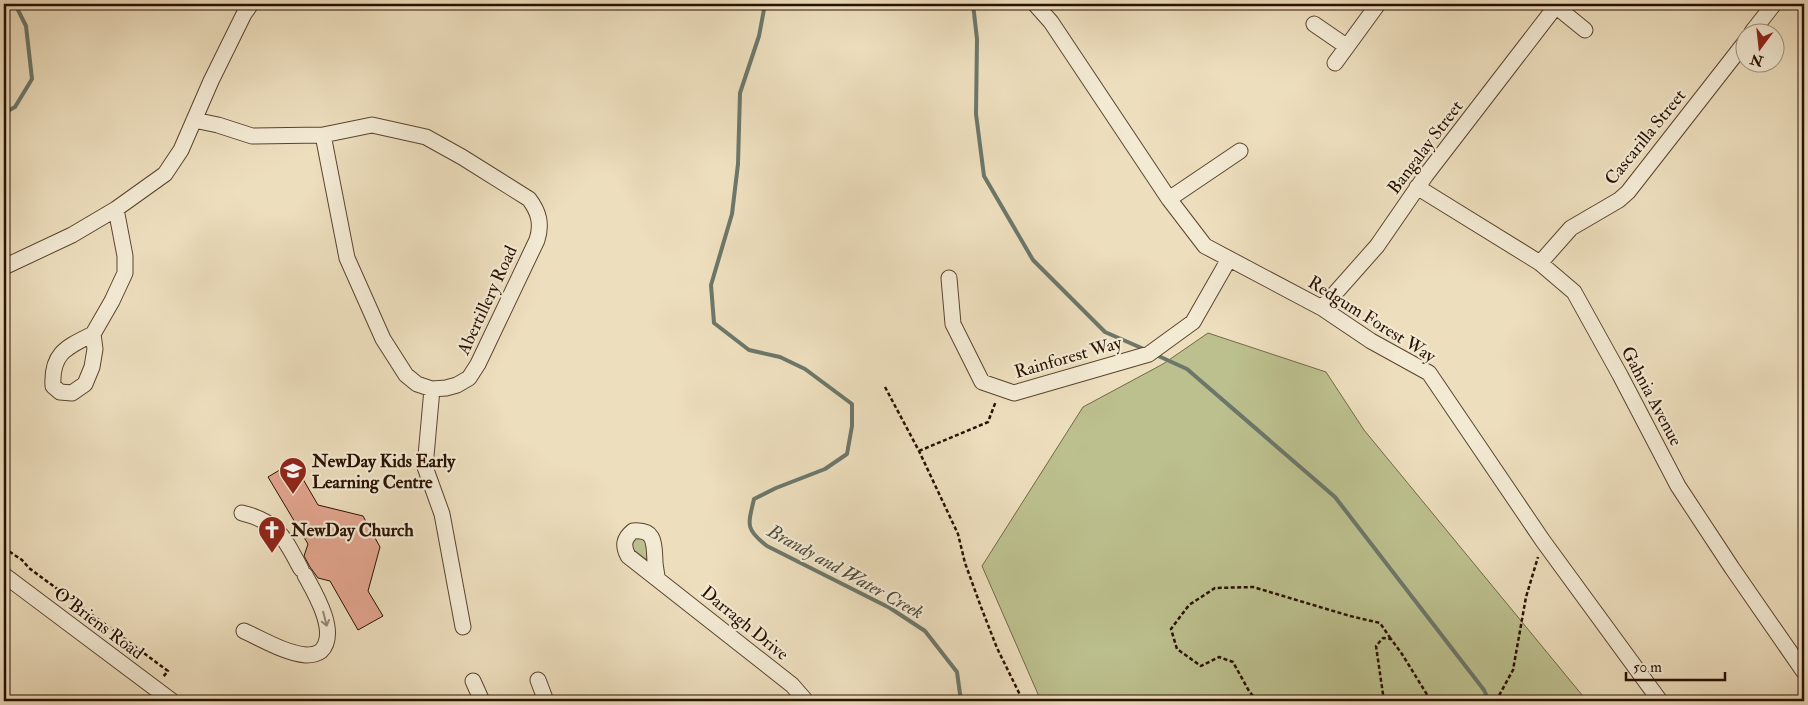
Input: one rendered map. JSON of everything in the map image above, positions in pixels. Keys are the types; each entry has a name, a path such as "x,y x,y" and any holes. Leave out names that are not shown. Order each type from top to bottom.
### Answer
{"street":[{"path":"4,267 72,235 116,208 165,174 181,150 244,14 251,4"},
{"name":"Redgum Forest Way","path":"1035,4 1052,22 1169,199 1204,246 1322,308 1371,341 1429,373 1543,541 1660,701"},
{"path":"1335,63 1378,4"},
{"path":"1760,22 1774,4"},
{"path":"1554,5 1585,30"},
{"name":"Bangalay Street","path":"1322,308 1377,246 1418,187 1554,5"},
{"path":"1314,24 1346,46"},
{"name":"Cascarilla Street","path":"1540,263 1571,228 1619,200 1628,192 1736,55"},
{"path":"194,120 218,125 252,136 323,135 347,258 383,339 406,375 418,384 432,389 425,467 442,514 463,627"},
{"name":"Abertillery Road","path":"323,135 372,126 426,136 529,199 536,207 540,230 537,240 478,364 470,378 457,385 432,389"},
{"path":"1169,199 1240,151"},
{"name":"Gahnia Avenue","path":"1418,187 1540,263 1574,292 1678,486 1804,672"},
{"path":"93,334 112,300 124,273 125,256 116,208"},
{"name":"Rainforest Way","path":"949,278 953,324 982,382 1014,393 1148,354 1194,322 1229,259"},
{"path":"242,513 259,517 282,535 319,601 328,632 326,646 318,653 308,655 292,651 244,631"},
{"name":"O'Briens Road","path":"4,575 172,701"},
{"name":"Darragh Drive","path":"658,578 792,685 806,701"},
{"path":"538,680 546,701"},
{"path":"473,681 482,701"}],"path":[{"path":"885,388 919,451 958,534 965,564 996,648 1023,701"},
{"path":"919,451 988,422 1001,388"},
{"path":"1496,701 1513,670 1526,597 1543,541"},
{"path":"4,548 22,560 28,568 168,671 155,689"},
{"path":"1257,701 1249,691 1233,662 1219,657 1201,666 1177,649 1172,629 1189,605 1215,588 1253,587 1380,623 1402,654 1430,701"},
{"path":"1384,701 1376,646 1383,638 1391,639"}],"green space":[{"path":"1208,333 1326,372 1364,430 1587,701 1041,701 982,566 1083,407 1163,364"},
{"path":"638,536 647,542 647,560 631,548 631,540"}],"building":[{"path":"293,462 318,505 363,516 380,547 368,591 383,616 358,630 330,581 318,578 310,567 304,556 308,544 268,477"}],"waterway":[{"path":"4,113 15,107 32,79 26,26 15,4"},
{"name":"Brandy and Water Creek","path":"765,4 759,36 740,93 738,164 732,214 711,285 714,323 749,350 780,357 805,369 852,404 852,426 847,454 825,469 776,488 754,499 750,515 750,526 755,535 767,546 890,608 925,631 957,672 961,701"},
{"path":"973,4 977,39 976,114 984,176 1033,260 1105,332 1146,350"},
{"path":"1154,354 1187,369 1335,497 1484,690 1489,701"}],"place":[{"name":"NewDay Kids Early Learning Centre","path":"293,495"},
{"name":"NewDay Church","path":"272,554"}]}
